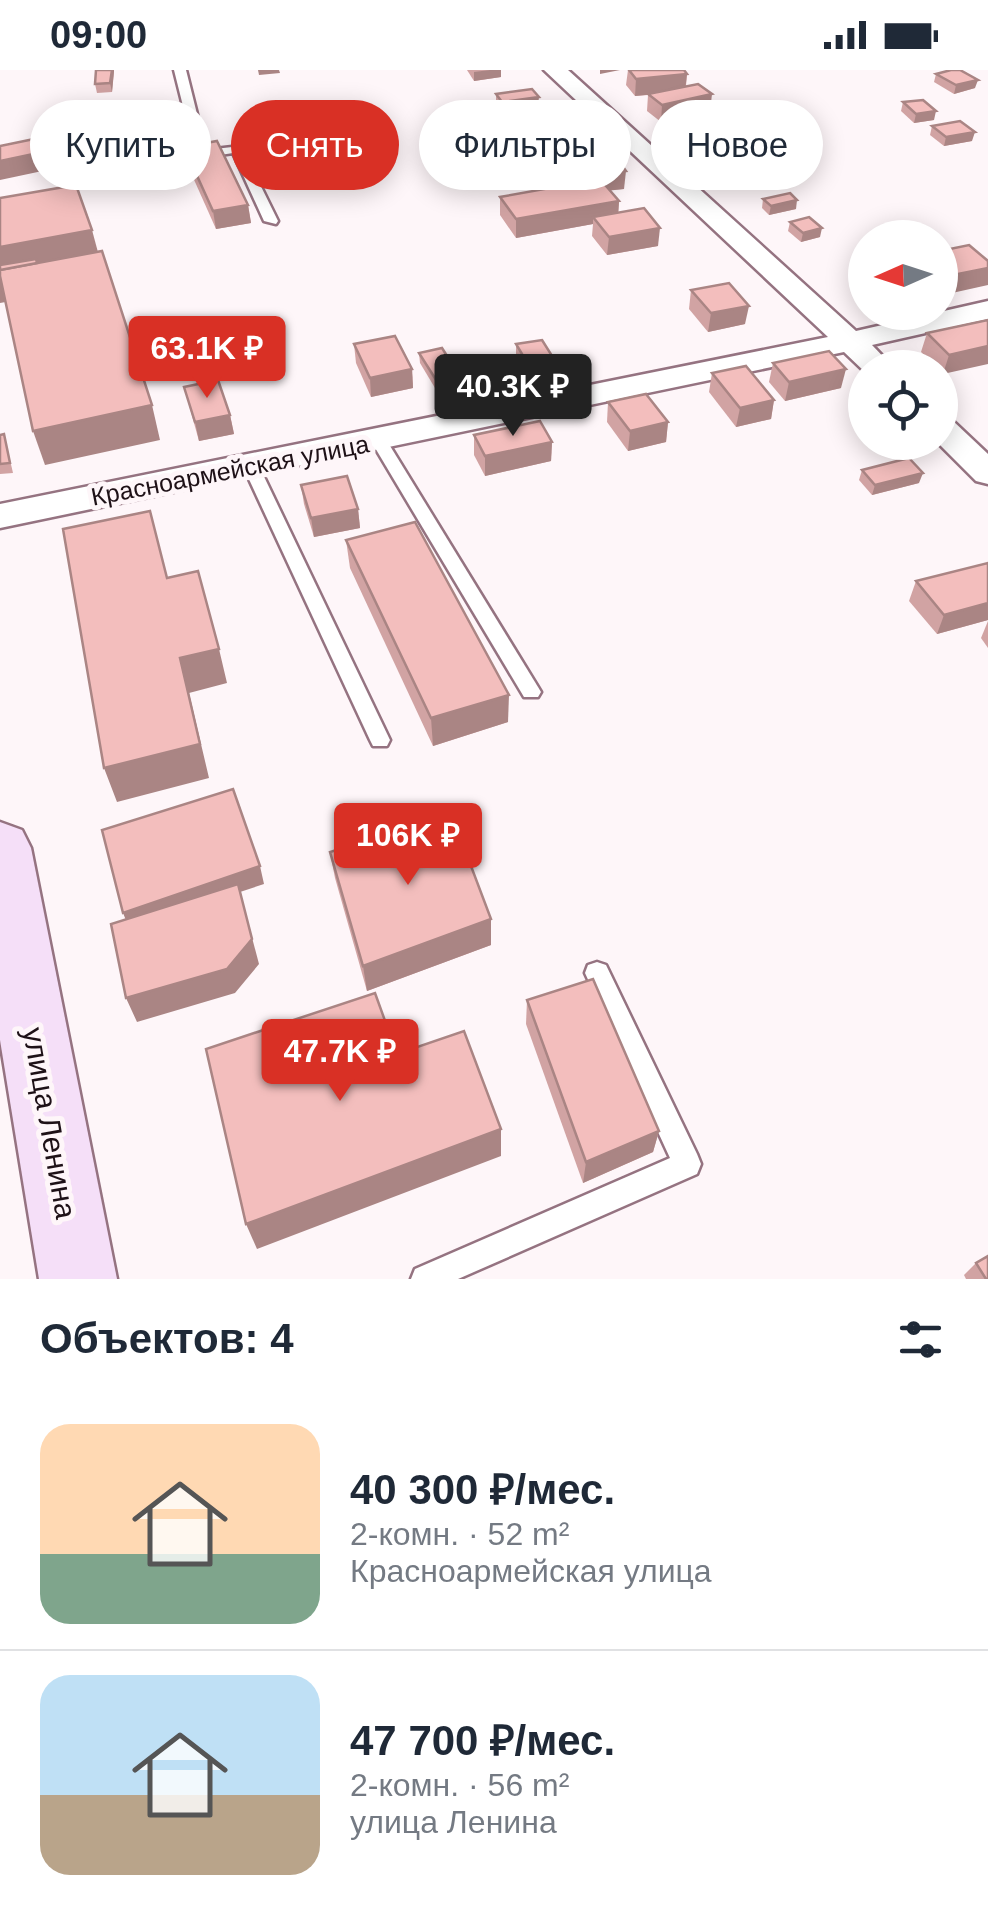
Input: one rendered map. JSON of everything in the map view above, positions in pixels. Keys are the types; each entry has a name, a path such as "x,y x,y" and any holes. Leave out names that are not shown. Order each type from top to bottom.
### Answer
{"street":[{"path":"555,70 861,350"},
{"name":"Красноармейская улица","path":"0,516 249,462 379,441 988,310"},
{"path":"958,444 988,473"},
{"name":"улица Ленина","path":"0,848 78,1279"}],"lane":[{"path":"180,70 201,154 236,149 271,221"},
{"path":"379,441 531,692"},
{"path":"249,462 380,740"},
{"path":"425,1279 688,1164 597,974"}],"building":[{"path":"96,70 112,70 110,83 95,84"},
{"path":"629,70 684,70 687,74 636,79"},
{"path":"960,70 978,80 956,85 936,74"},
{"path":"698,84 712,94 685,100 656,100 648,94"},
{"path":"532,89 539,97 500,100 496,94"},
{"path":"923,100 936,111 916,114 903,102"},
{"path":"960,121 975,132 946,137 932,126"},
{"path":"30,140 30,155 0,161 0,146"},
{"path":"217,141 231,170 231,190 241,190 248,205 213,211 203,190 211,190 211,142"},
{"path":"47,190 78,190 92,230 0,247 0,198"},
{"path":"539,190 610,190 619,201 516,219 500,197"},
{"path":"790,193 797,200 771,206 763,199"},
{"path":"644,208 660,228 609,237 593,217"},
{"path":"809,217 822,228 803,233 790,222"},
{"path":"969,245 988,261 988,268 958,274 958,247"},
{"path":"102,251 152,405 33,431 0,270"},
{"path":"36,259 37,263 0,270 0,265"},
{"path":"729,283 749,306 711,313 691,290"},
{"path":"988,320 988,346 958,353 944,350 927,333 958,330 958,326"},
{"path":"395,336 412,369 370,378 354,344"},
{"path":"542,340 554,359 528,364 516,344"},
{"path":"442,348 461,378 438,383 419,353"},
{"path":"829,351 846,369 789,382 773,363"},
{"path":"746,366 774,400 740,408 712,373"},
{"path":"218,380 230,415 195,422 184,387"},
{"path":"646,394 668,422 630,431 608,402"},
{"path":"540,421 552,442 485,456 474,435"},
{"path":"4,434 10,463 0,464 0,435"},
{"path":"911,460 923,473 875,485 862,470"},
{"path":"347,476 358,509 311,518 301,485"},
{"path":"150,511 167,578 198,571 219,649 180,658 200,744 104,768 63,529"},
{"path":"415,522 509,695 431,718 346,540"},
{"path":"988,563 988,603 944,615 916,581"},
{"path":"233,789 260,866 123,913 102,830"},
{"path":"451,813 491,919 363,966 330,852"},
{"path":"238,884 252,939 227,969 126,998 111,924"},
{"path":"593,979 659,1131 586,1162 527,1000"},
{"path":"375,993 397,1054 464,1031 501,1129 246,1224 206,1049"},
{"path":"988,1256 988,1279 986,1279 976,1263"}]}
